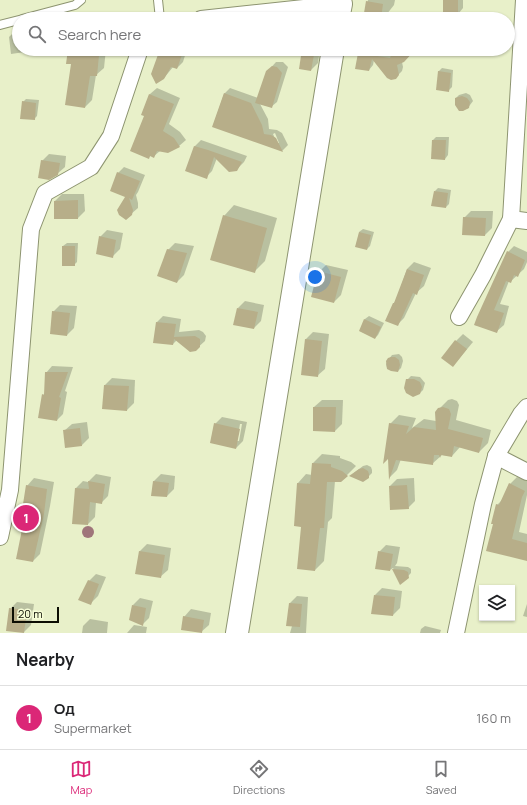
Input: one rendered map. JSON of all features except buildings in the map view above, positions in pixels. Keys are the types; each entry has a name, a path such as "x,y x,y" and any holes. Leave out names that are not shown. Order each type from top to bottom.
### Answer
{"main road":[{"path":"237,633 332,56"}],"street":[{"path":"459,317 483,275 511,219 524,0"},
{"path":"289,12 340,8"},
{"path":"0,537 10,490 31,229 45,193 91,167 111,136 138,56"},
{"path":"511,219 527,221"},
{"path":"456,633 483,504 496,456 521,414 527,407"},
{"path":"496,456 527,472"}],"lane":[{"path":"48,12 75,5 81,0"},
{"path":"158,0 159,12"},
{"path":"0,25 12,22"}],"place":[{"name":"Од","path":"26,518"}]}
